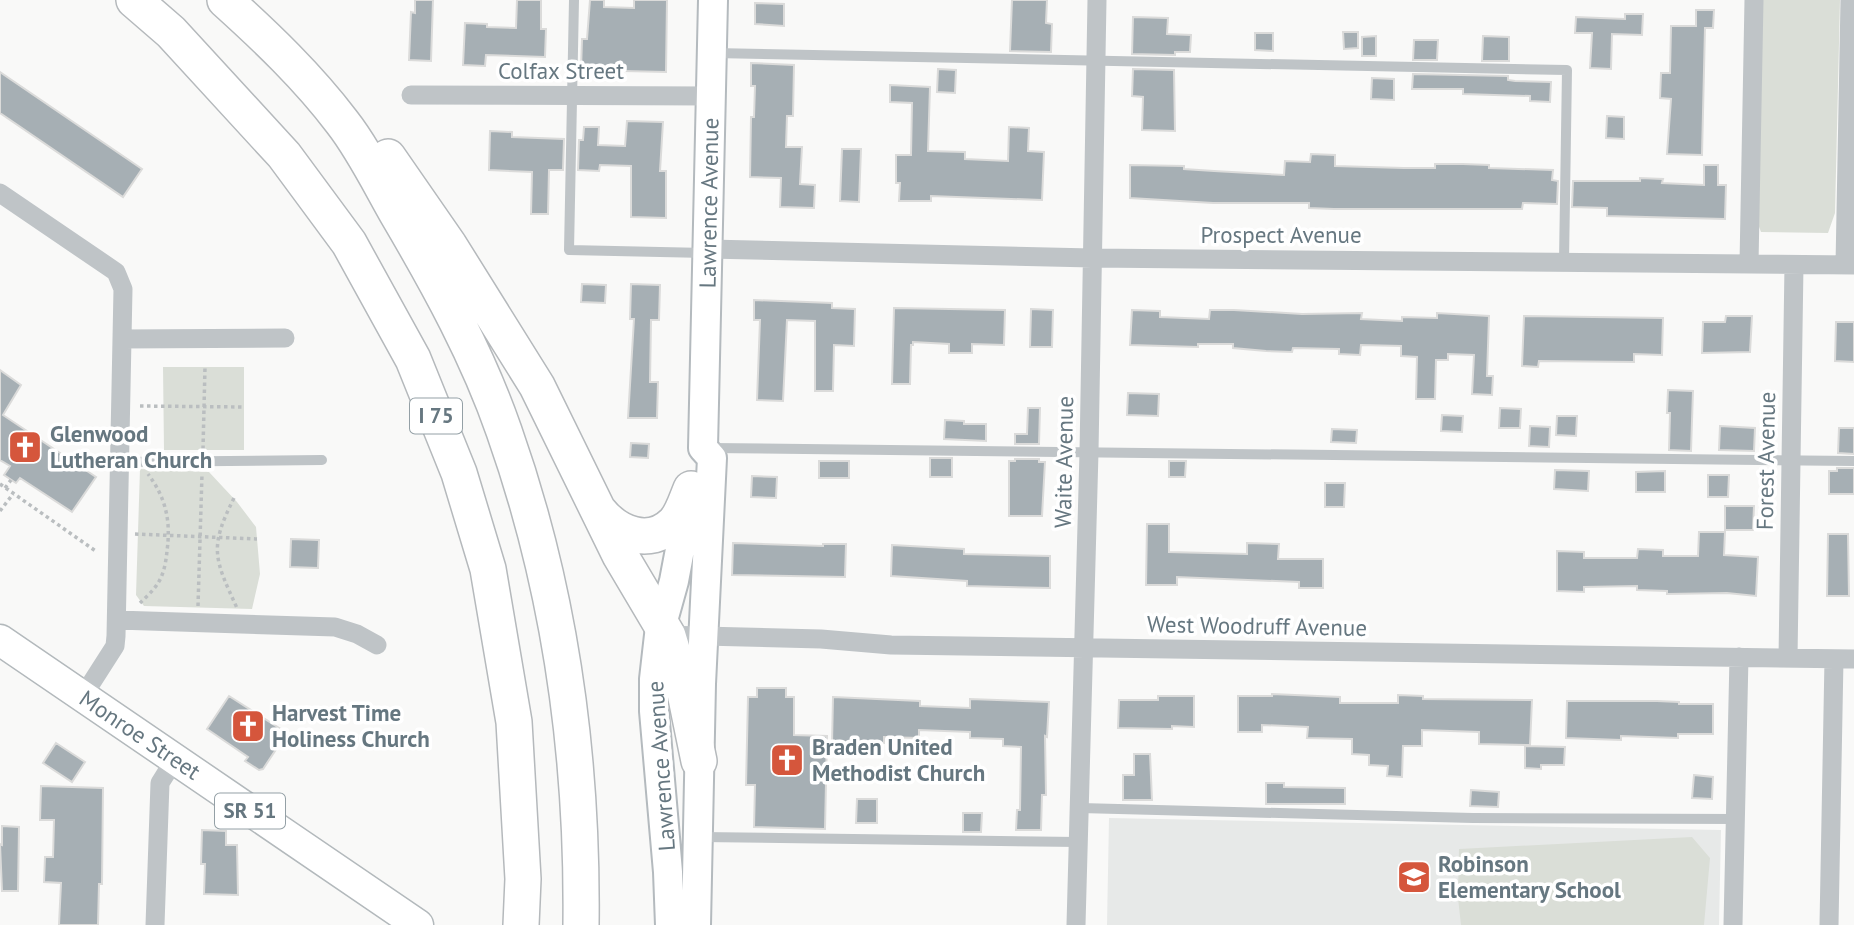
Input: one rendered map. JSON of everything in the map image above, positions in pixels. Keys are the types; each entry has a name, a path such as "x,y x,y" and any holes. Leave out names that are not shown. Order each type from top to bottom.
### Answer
{"highway":[{"name":"I 75","path":"134,0 171,32 284,155 349,243 412,359 459,473 488,569 513,722 523,880 521,925"},
{"name":"I 75","path":"225,0 307,80 344,123 448,303 503,428 524,492 556,626 569,707 578,806 582,879 581,925"},
{"path":"344,123 386,153 450,245 537,386 620,555 662,631 685,693 699,761"},
{"path":"596,507 607,521 620,531 651,535 674,523 691,489"}],"main road":[{"name":"Monroe Street","path":"0,640 418,925"}],"street":[{"name":"Lawrence Avenue","path":"696,925 703,636 712,458 703,448 713,0"},
{"name":"Waite Avenue","path":"1076,925 1089,452 1097,0"},
{"path":"1749,264 1754,0"},
{"path":"1849,265 1850,0"},
{"name":"Colfax Street","path":"411,95 711,96"},
{"path":"0,193 119,281 122,339 115,646 83,696"},
{"name":"Prospect Avenue","path":"708,251 1092,258 1849,265"},
{"name":"Forest Avenue","path":"1788,658 1794,265"},
{"path":"122,339 285,338"},
{"name":"Lawrence Avenue","path":"670,925 653,696 662,631 679,560 691,489 693,456 703,448"},
{"path":"117,620 335,627 357,634 377,645"},
{"name":"West Woodruff Avenue","path":"662,631 703,636 821,639 891,645 1844,659"},
{"path":"1732,925 1739,657"},
{"path":"1829,925 1844,659"},
{"path":"155,925 160,783 175,760"}],"lane":[{"path":"574,0 569,250 708,251"},
{"path":"712,53 1567,71 1564,262"},
{"path":"703,448 1854,461"},
{"path":"120,462 322,460"},
{"path":"1080,808 1474,818 1736,819"},
{"path":"698,836 1078,842"}],"path":[{"path":"198,622 205,367"},
{"path":"139,406 244,407"},
{"path":"139,604 159,582 166,561 169,536 166,508 144,462"},
{"path":"5,488 11,480"},
{"path":"0,484 97,552"},
{"path":"0,512 13,494"},
{"path":"234,498 217,537 216,551 224,579 239,611"},
{"path":"135,534 257,539"}],"shaded area":[{"path":"1761,0 1840,0 1835,213 1828,233 1761,232 1755,216"},
{"path":"163,367 244,367 244,450 164,450"},
{"path":"140,469 209,472 237,502 256,527 260,574 252,609 144,606 136,595"},
{"name":"Robinson Elementary School","path":"1109,818 1721,830 1719,925 1107,925"},
{"path":"1692,837 1710,858 1704,925 1461,925 1458,898 1459,849"}],"building":[{"path":"415,0 433,0 431,61 409,60 411,12 415,13"},
{"path":"517,0 541,0 541,29 546,29 545,57 486,55 485,66 463,65 465,23 516,28"},
{"path":"590,0 604,0 604,7 634,8 634,0 667,0 666,72 581,70 582,39 587,39"},
{"path":"1012,0 1047,0 1046,23 1052,24 1051,52 1010,51"},
{"path":"755,3 784,4 784,26 755,24"},
{"path":"1696,10 1714,10 1713,28 1705,28 1702,155 1667,154 1671,99 1660,98 1661,73 1670,73 1671,26 1696,26"},
{"path":"1625,14 1643,14 1642,35 1612,34 1611,69 1590,68 1592,33 1575,33 1576,17 1625,19"},
{"path":"1133,17 1168,18 1167,34 1191,35 1190,52 1175,52 1175,55 1132,54"},
{"path":"1343,32 1358,32 1358,48 1344,49"},
{"path":"1255,33 1273,33 1273,51 1255,50"},
{"path":"1376,36 1376,56 1362,56 1362,37"},
{"path":"1483,36 1509,37 1509,61 1482,61"},
{"path":"1414,40 1438,40 1437,60 1413,60"},
{"path":"751,63 794,65 793,116 787,116 786,147 802,147 800,184 815,185 814,208 780,207 781,178 750,177 751,117 754,117 755,86 751,86"},
{"path":"938,69 956,70 955,93 937,92"},
{"path":"1133,69 1174,70 1175,131 1142,130 1143,97 1132,96"},
{"path":"0,72 142,169 123,197 0,113"},
{"path":"1413,74 1508,76 1508,80 1515,81 1551,82 1550,102 1530,101 1530,96 1463,94 1463,89 1412,89"},
{"path":"1372,78 1394,79 1394,100 1371,99"},
{"path":"890,85 930,87 928,151 965,152 965,159 1008,161 1009,127 1029,128 1028,151 1044,152 1042,200 931,196 931,201 899,201 900,183 896,183 896,155 911,155 912,103 890,102"},
{"path":"1607,116 1624,117 1624,139 1606,138"},
{"path":"627,121 663,122 660,171 666,171 666,218 631,217 631,166 600,165 599,171 578,170 579,140 583,140 584,127 599,127 598,145 625,146"},
{"path":"490,131 512,132 512,137 564,139 563,170 549,170 548,214 531,214 532,172 489,170"},
{"path":"842,149 861,149 859,202 840,201"},
{"path":"1311,154 1335,155 1335,166 1435,168 1435,164 1463,164 1489,165 1489,168 1553,170 1552,180 1558,181 1557,204 1523,203 1522,209 1334,209 1309,208 1309,203 1213,203 1130,198 1130,165 1184,166 1184,169 1284,175 1285,161 1310,162"},
{"path":"1704,165 1718,165 1718,185 1726,185 1725,219 1607,216 1607,208 1572,207 1573,181 1640,181 1640,178 1663,179 1662,183 1704,185"},
{"path":"582,284 606,285 605,303 581,302"},
{"path":"631,284 660,285 659,320 651,320 650,382 658,382 657,418 628,418 634,319 630,319"},
{"path":"754,300 832,303 832,308 855,309 854,346 834,345 833,391 815,391 815,321 787,320 783,401 757,400 760,320 754,320"},
{"path":"894,308 1005,310 1004,345 972,344 972,353 949,353 949,344 913,342 910,384 892,384"},
{"path":"1031,309 1053,310 1052,347 1030,347"},
{"path":"1132,310 1160,311 1160,317 1209,319 1210,310 1302,314 1362,313 1361,319 1402,321 1402,317 1437,318 1437,313 1489,316 1487,376 1493,376 1492,395 1472,394 1474,355 1448,354 1448,360 1436,360 1435,399 1416,399 1417,357 1401,356 1401,346 1361,345 1360,355 1339,354 1339,349 1293,348 1292,352 1266,351 1233,348 1233,344 1198,344 1198,347 1130,345"},
{"path":"1524,316 1663,318 1662,355 1634,354 1634,362 1539,361 1538,367 1522,366"},
{"path":"1726,316 1752,316 1750,352 1702,353 1703,322 1725,322"},
{"path":"1836,322 1854,322 1854,362 1835,361"},
{"name":"Glenwood Lutheran Church","path":"0,370 21,385 3,415 96,477 72,512 20,478 16,483 4,475 10,466 0,460"},
{"path":"1668,390 1693,391 1691,451 1669,450"},
{"path":"1128,393 1159,394 1158,416 1127,415"},
{"path":"1028,408 1040,408 1039,444 1015,444 1015,434 1027,434"},
{"path":"1500,408 1521,409 1520,428 1499,428"},
{"path":"1442,415 1463,416 1462,432 1441,431"},
{"path":"1557,416 1577,416 1576,436 1556,435"},
{"path":"945,420 964,421 964,424 986,424 986,441 944,439"},
{"path":"1530,426 1550,427 1549,447 1529,446"},
{"path":"1720,426 1755,428 1754,451 1719,450"},
{"path":"1839,428 1854,428 1854,454 1838,453"},
{"path":"1332,429 1357,430 1356,443 1331,442"},
{"path":"631,443 649,444 648,458 630,457"},
{"path":"930,458 952,458 952,477 930,477"},
{"path":"1039,459 1039,462 1045,462 1042,516 1009,516 1009,461"},
{"path":"819,461 849,461 849,478 819,478"},
{"path":"1169,461 1186,461 1185,477 1169,477"},
{"path":"1837,468 1854,468 1854,494 1829,494 1829,471 1837,471"},
{"path":"1555,470 1589,471 1588,491 1554,489"},
{"path":"1665,471 1665,492 1636,492 1636,472"},
{"path":"1708,475 1729,475 1728,497 1708,497"},
{"path":"752,476 777,477 776,498 751,497"},
{"path":"1325,483 1345,483 1344,507 1325,507"},
{"path":"1725,506 1754,506 1753,530 1725,530"},
{"path":"1147,524 1169,524 1169,552 1247,554 1247,543 1279,544 1278,559 1323,559 1323,588 1299,588 1299,582 1177,577 1177,585 1146,585"},
{"path":"1699,532 1725,532 1724,555 1758,557 1756,596 1727,593 1667,594 1667,591 1637,590 1637,586 1584,587 1584,592 1557,591 1557,551 1584,552 1584,558 1637,558 1638,549 1663,550 1663,556 1698,556"},
{"path":"1828,534 1848,534 1849,596 1827,596"},
{"path":"291,539 319,540 318,568 290,567"},
{"path":"733,543 823,546 846,544 845,577 732,575"},
{"path":"892,545 964,549 964,554 1050,556 1050,588 967,586 967,581 891,576"},
{"name":"Braden United Methodist Church","path":"757,688 786,688 786,697 794,697 794,735 827,736 825,829 754,827 755,785 746,785 748,697 757,697"},
{"path":"1272,694 1340,697 1340,703 1398,703 1398,695 1423,696 1423,699 1532,700 1530,745 1479,744 1479,732 1422,730 1422,746 1403,746 1402,777 1387,776 1388,766 1369,765 1369,755 1352,754 1352,739 1307,738 1308,727 1262,725 1262,732 1238,732 1238,696"},
{"path":"229,696 287,733 263,769 259,770 245,761 248,757 207,729"},
{"path":"1158,696 1194,696 1194,727 1118,728 1119,700 1158,700"},
{"path":"833,697 920,701 920,706 970,708 970,699 1049,702 1047,737 1045,736 1046,795 1042,795 1041,830 1016,830 1017,810 1020,810 1021,747 1003,746 1003,739 970,738 970,732 919,730 919,738 884,737 884,743 832,744"},
{"path":"1567,701 1713,704 1713,734 1678,734 1678,738 1621,736 1621,740 1566,738"},
{"path":"56,743 85,762 72,782 43,763"},
{"path":"1525,746 1565,747 1564,765 1541,765 1541,769 1525,768"},
{"path":"1134,754 1150,754 1152,800 1123,800 1123,775 1134,775"},
{"path":"1694,775 1713,777 1712,799 1692,798"},
{"path":"1266,783 1284,783 1284,787 1345,788 1345,804 1266,804"},
{"path":"41,786 103,788 102,884 99,884 98,925 59,925 61,883 44,882 45,857 53,857 54,820 40,820"},
{"path":"1471,790 1499,792 1498,807 1470,806"},
{"path":"857,799 877,799 877,823 856,823"},
{"path":"963,813 982,813 981,832 963,832"},
{"path":"2,826 19,827 18,891 2,891"},
{"path":"202,830 226,831 226,845 237,845 238,895 204,894"}],"place":[{"name":"Glenwood Lutheran Church","path":"25,447"},
{"name":"Harvest Time Holiness Church","path":"248,726"},
{"name":"Braden United Methodist Church","path":"787,760"},
{"name":"Robinson Elementary School","path":"1414,877"}]}
